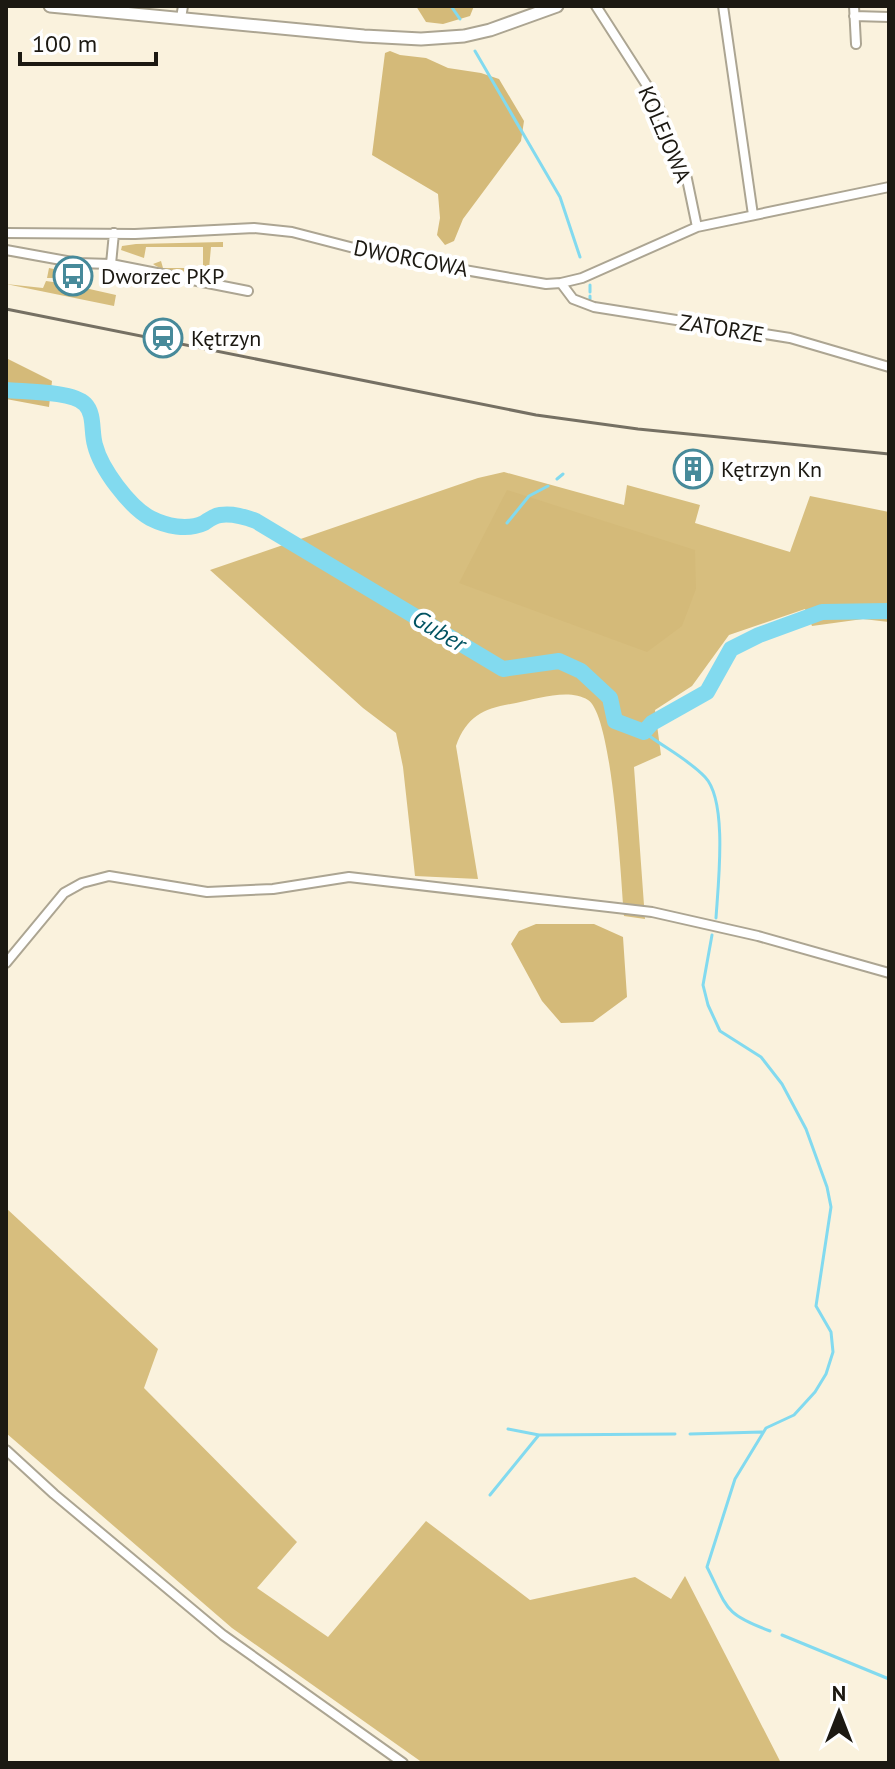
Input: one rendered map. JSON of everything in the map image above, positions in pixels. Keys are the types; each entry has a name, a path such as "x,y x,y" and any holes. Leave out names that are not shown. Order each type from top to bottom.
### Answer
{"street":[{"path":"50,6 182,12 364,36 441,39 490,30 557,6"},
{"name":"KOLEJOWA","path":"596,6 655,98 687,179 697,227"},
{"path":"723,6 753,215"},
{"path":"854,6 856,44"},
{"path":"854,16 889,17"},
{"name":"DWORCOWA","path":"6,233 197,233 254,228 292,232 389,257 546,284 582,278 697,227 889,187"},
{"path":"111,264 114,233"},
{"path":"6,250 71,263 111,264 248,291"},
{"name":"ZATORZE","path":"561,283 573,299 594,307 790,338 889,367"},
{"path":"6,963 64,893 82,883 109,876 207,892 273,889 349,877 652,912 758,936 889,973"},
{"path":"6,1450 223,1635 403,1763"}],"shaded area":[{"path":"416,6 474,6 470,16 443,24 426,22"},
{"path":"390,51 499,79 524,121 521,141 463,219 454,241 445,245 437,235 440,218 438,194 372,155 385,53"},
{"path":"223,242 223,247 211,247 209,269 204,273 171,271 159,267 153,264 161,261 163,268 203,268 203,247 146,247 144,258 121,250 122,246 136,244"},
{"path":"49,268 69,272 69,277 76,279 78,273 89,274 90,285 85,284 85,288 116,295 114,306 6,284 43,288 46,281 60,283 61,278 47,278"},
{"path":"6,358 52,381 49,407 6,399"},
{"path":"504,472 624,505 627,485 700,505 695,523 790,552 810,496 889,512 889,622 863,619 812,626 805,609 729,635 692,686 655,710 661,755 634,767 645,919 624,916 610,766 597,712 588,700 572,695 543,697 495,707 472,720 456,746 478,879 415,876 403,767 396,733 363,708 210,570 478,478"},
{"path":"507,490 695,550 696,589 682,626 647,652 459,583"},
{"path":"536,924 594,924 623,937 627,997 593,1022 561,1023 542,1001 511,944 519,931"},
{"path":"6,1208 158,1349 144,1388 297,1542 257,1588 328,1637 426,1521 530,1600 635,1577 671,1599 685,1576 781,1763 423,1763 232,1628 6,1433"}],"waterway":[{"path":"451,6 460,19"},
{"path":"475,51 560,197 580,257"},
{"path":"590,285 590,292"},
{"name":"Guber","path":"6,390 59,394 85,404 103,465 125,496 150,518 184,527 225,515 256,521 503,669 559,661 581,671 610,698 615,721 644,732 652,723 707,692 731,649 759,635 822,612 889,611"},
{"path":"557,479 563,474"},
{"path":"507,523 529,496 548,486"},
{"path":"644,732 698,771 712,789 717,805 720,844 716,918"},
{"path":"712,935 703,985 708,1005 720,1031 761,1057 782,1084 806,1129 831,1207 816,1306 831,1332 833,1352 826,1374 815,1392 794,1415 766,1428 735,1479 707,1567 729,1608 744,1620 770,1631"},
{"path":"508,1429 539,1435 675,1434"},
{"path":"690,1434 762,1432"},
{"path":"490,1495 538,1436"},
{"path":"782,1635 889,1679"}],"railway":[{"path":"6,309 536,415 638,429 889,454"}],"place":[{"name":"Dworzec PKP","path":"73,276"},
{"name":"Kętrzyn","path":"163,338"},
{"name":"Kętrzyn Kn","path":"693,469"}]}
